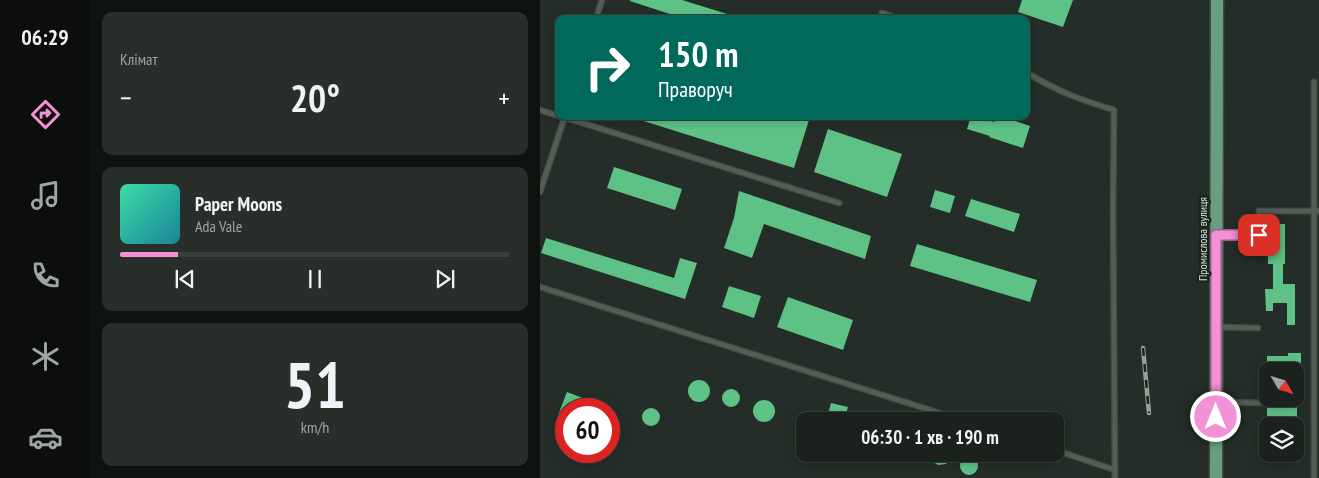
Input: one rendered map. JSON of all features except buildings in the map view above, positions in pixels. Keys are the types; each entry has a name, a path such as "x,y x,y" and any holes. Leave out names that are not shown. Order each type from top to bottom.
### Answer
{"main road":[{"name":"Промислова вулиця","path":"1216,478 1217,0"}],"lane":[{"path":"597,15 602,0"},
{"path":"882,13 888,15"},
{"path":"1030,75 1045,84 1072,96 1114,110 1115,478"},
{"path":"1314,82 1317,211 1314,478"},
{"path":"540,110 555,114"},
{"path":"540,192 561,120"},
{"path":"575,120 839,203"},
{"path":"1216,235 1259,235 1259,212 1317,211"},
{"path":"540,287 936,412"},
{"path":"1216,327 1258,328"},
{"path":"1216,402 1259,403"},
{"path":"1064,453 1115,470"}],"railway":[{"path":"1143,348 1149,413"}],"route":[{"path":"1216,417 1216,235 1259,235"}]}
